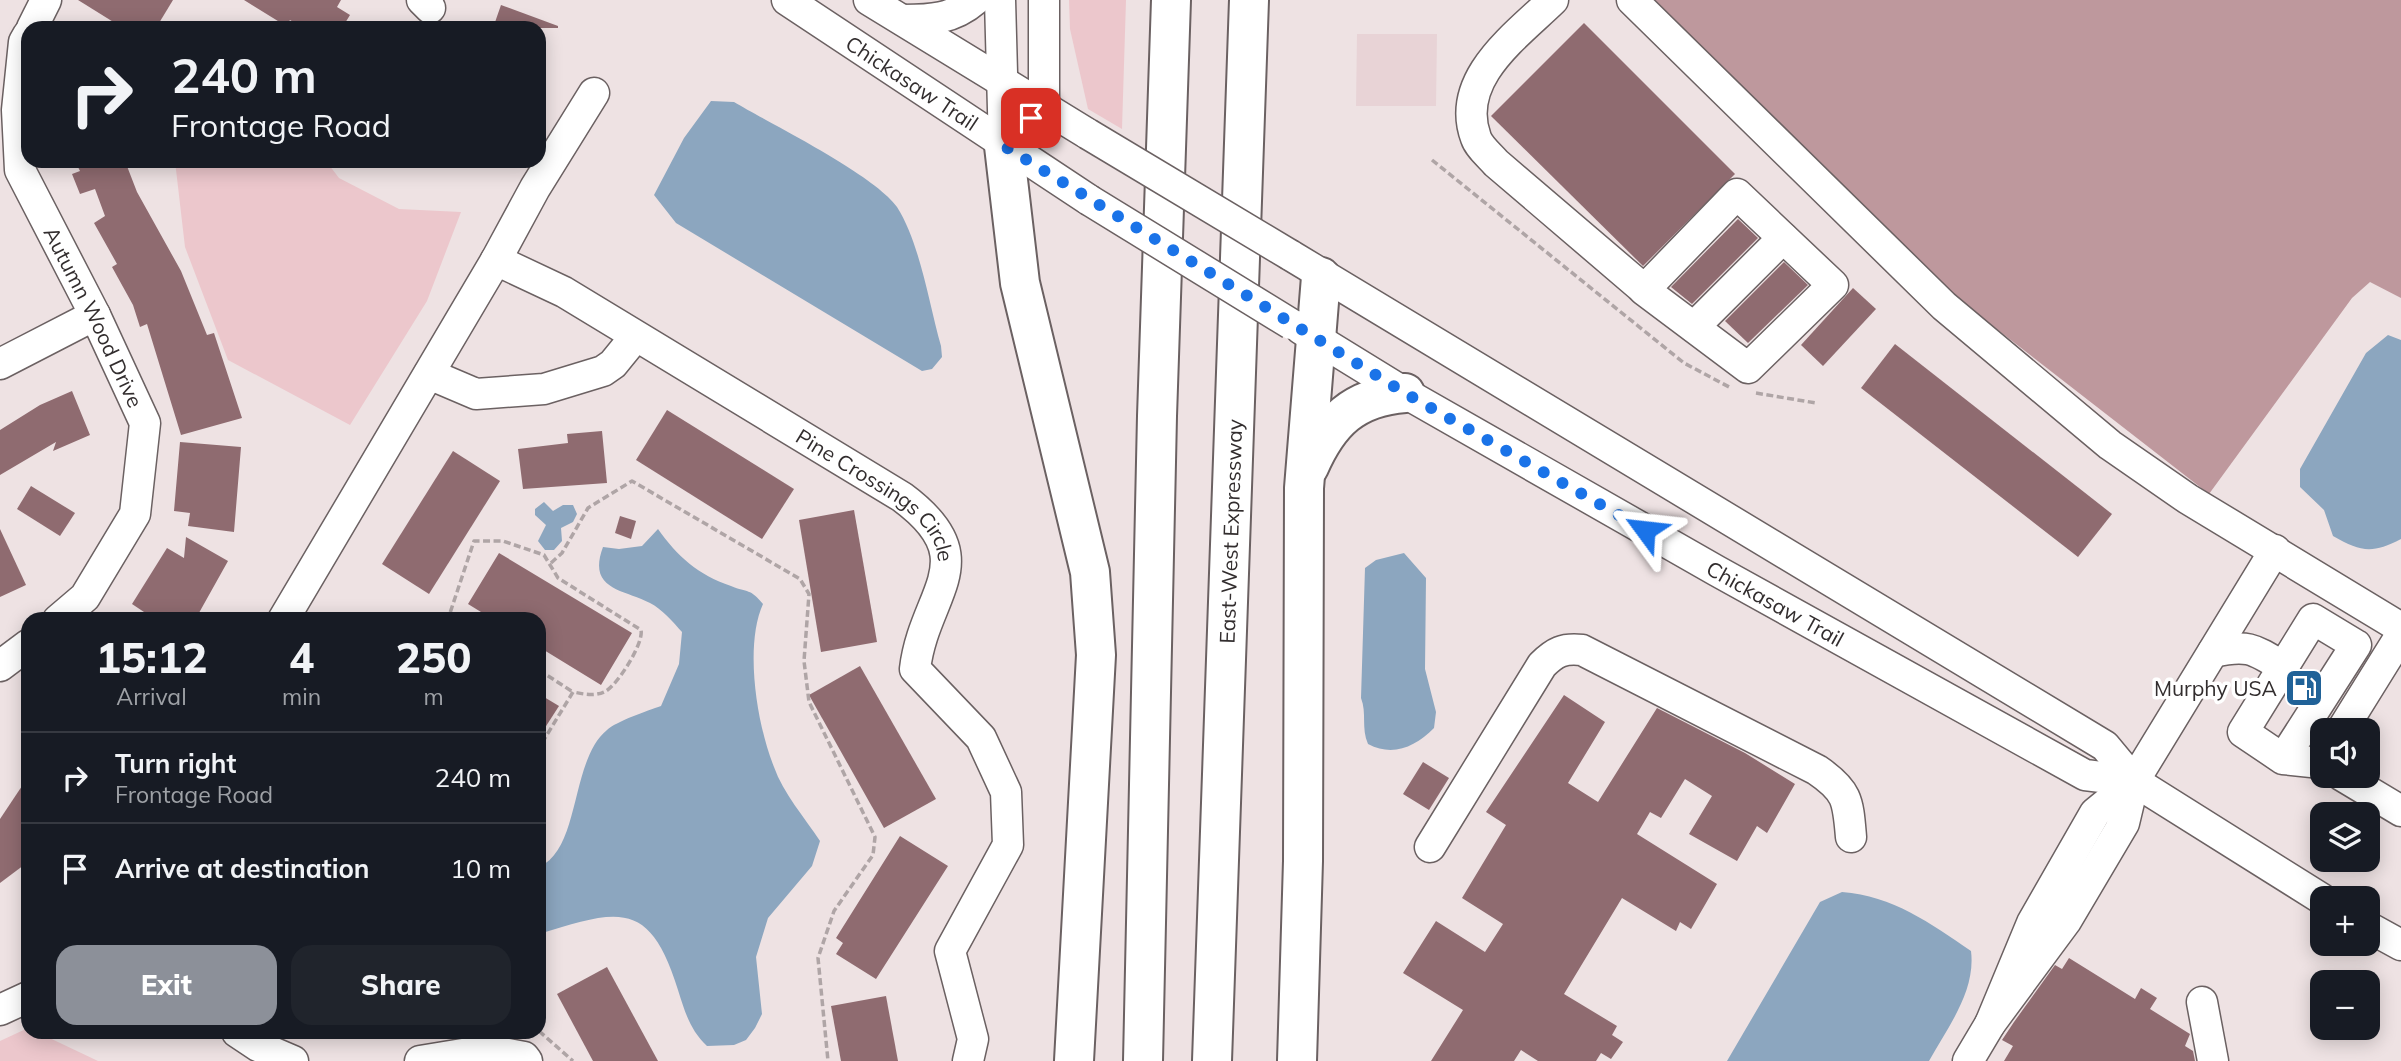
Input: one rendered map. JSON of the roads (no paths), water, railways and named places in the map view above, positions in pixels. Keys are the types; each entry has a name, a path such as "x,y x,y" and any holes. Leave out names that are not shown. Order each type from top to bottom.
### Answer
{"highway":[{"path":"1143,1061 1157,416 1171,0"},
{"name":"East-West Expressway","path":"1212,1061 1249,0"},
{"path":"1004,146 1020,283 1090,572 1096,655 1074,1061"},
{"path":"1297,1061 1303,861 1303,330 1321,277"},
{"path":"1305,475 1319,445 1349,411 1378,395 1405,393"}],"street":[{"path":"36,21 46,0"},
{"name":"Chickasaw Trail","path":"787,0 1088,200 1405,393 1717,571 2085,775 2134,781"},
{"name":"Chickasaw Trail","path":"869,0 1004,83 1044,104 1088,134 1290,255 1321,277 2105,746 2134,781 2310,891"},
{"path":"903,20 939,20 958,13 975,0"},
{"path":"1000,0 1004,146"},
{"path":"1004,146 1044,104 1044,0"},
{"path":"1553,0 1479,77 1472,119 1476,140 1496,163 1644,289 1748,368 1833,285 1737,194 1644,289"},
{"path":"1632,0 1944,306 2110,445 2188,499 2401,628"},
{"name":"Autumn Wood Drive","path":"21,83 17,110 20,170 95,315 145,423 135,514 85,597 67,612"},
{"path":"288,612 496,260 534,188 594,93"},
{"path":"1694,327 1783,238"},
{"name":"Pine Crossings Circle","path":"496,260 564,292 902,497 926,515 943,538 947,559 937,604 918,641 915,669 981,738 1006,792 1008,845 950,951 973,1039 968,1061"},
{"path":"0,364 95,315"},
{"path":"429,374 476,394 544,389 603,371 613,364 635,337"},
{"path":"1968,1061 1990,1024 2032,923 2095,813 2134,781 2275,550"},
{"path":"2310,763 2283,759 2243,732 2313,619 2384,662"},
{"path":"2349,718 2401,635"},
{"path":"2283,759 2356,645"},
{"path":"2213,652 2239,646 2253,648 2283,667"},
{"path":"1430,847 1542,665 1553,654 1567,648 1582,650 1817,770 1840,786 1848,803 1851,837"},
{"path":"2363,788 2401,811"},
{"path":"2380,934 2401,946"},
{"path":"0,1010 21,1000"},
{"path":"2202,1002 2213,1061"},
{"path":"248,1039 293,1061"},
{"path":"420,1061 487,1050 524,1057 527,1061"}],"water":[{"path":"711,101 734,102 821,151 867,180 897,207 918,256 941,346 942,357 932,369 922,371 676,223 654,195 684,138"},
{"path":"2388,335 2401,340 2401,539 2382,547 2367,549 2333,536 2324,510 2300,487 2300,469 2366,353"},
{"path":"544,502 553,511 563,505 573,505 577,514 573,522 561,528 562,541 554,550 545,550 538,541 546,525 535,515 535,509"},
{"path":"658,529 673,548 698,570 719,582 752,593 763,604 754,641 755,686 762,730 783,786 820,841 812,866 768,918 756,957 762,1014 746,1040 734,1045 707,1046 696,1034 667,960 656,939 643,926 628,918 611,917 591,919 546,932 546,862 562,842 595,744 612,727 632,716 661,706 679,664 682,632 650,603 610,586 600,572 599,561 603,547 619,549 642,546"},
{"path":"1404,553 1426,578 1425,669 1436,712 1434,728 1427,735 1403,748 1386,750 1368,744 1361,698 1365,568 1376,560"},
{"path":"1842,892 1878,899 1910,912 1971,951 1965,994 1929,1061 1727,1061 1820,902"}],"place":[{"name":"Murphy USA","path":"2304,688"}]}
